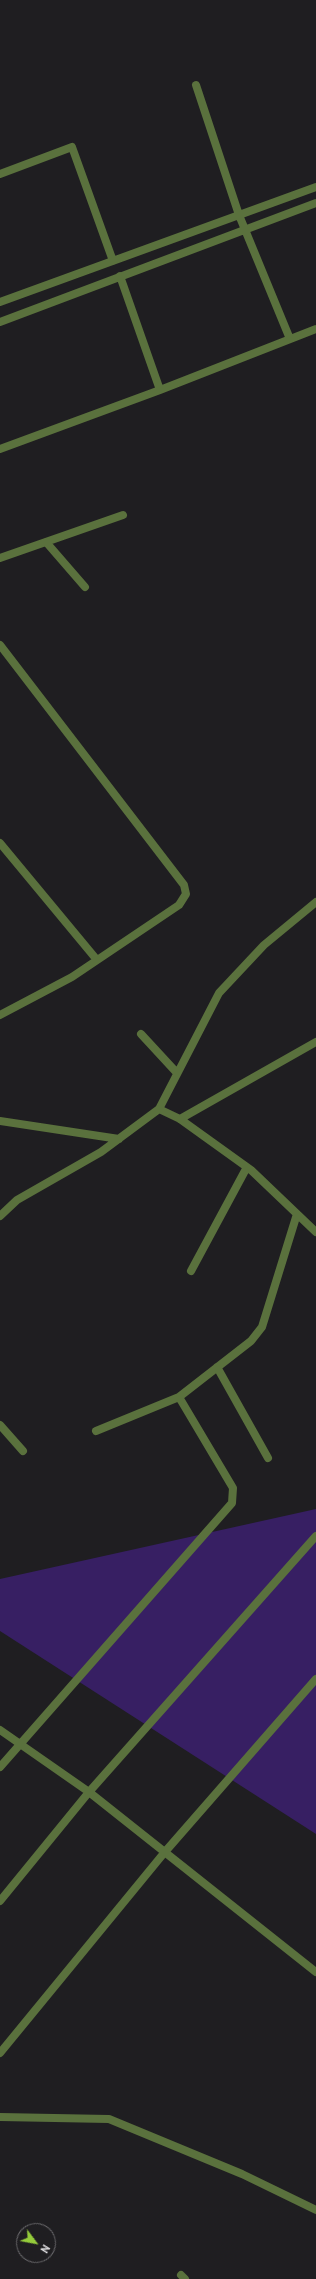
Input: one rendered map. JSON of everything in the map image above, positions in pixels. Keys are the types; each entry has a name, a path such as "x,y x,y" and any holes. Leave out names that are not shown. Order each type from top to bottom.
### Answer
{"street":[{"path":"196,85 239,214 290,340"},
{"path":"0,174 72,147 113,261"},
{"path":"0,302 316,186"},
{"path":"0,322 316,203"},
{"path":"120,276 160,390"},
{"path":"0,449 160,390 316,329"},
{"path":"0,558 123,515"},
{"path":"46,542 85,587"},
{"path":"0,645 184,885 186,894 179,905 72,977 0,1015"},
{"path":"0,842 97,960"},
{"path":"0,1216 17,1200 101,1152 159,1109 219,993 264,945 316,902"},
{"path":"141,1034 177,1073"},
{"path":"180,1119 316,1042"},
{"path":"159,1109 180,1119 247,1167 316,1232"},
{"path":"0,1121 119,1138"},
{"path":"191,1271 247,1167"},
{"path":"96,1431 179,1397 251,1341 262,1327 297,1214"},
{"path":"217,1367 268,1458"},
{"path":"0,1766 232,1503 233,1488 179,1397"},
{"path":"0,1425 23,1452"},
{"path":"0,1902 90,1792 316,1536"},
{"path":"0,2053 164,1853 316,1679"},
{"path":"0,1730 90,1792 164,1853 316,1972"},
{"path":"0,2117 108,2118 242,2174 316,2210"}],"shaded area":[{"path":"316,1509 316,1834 0,1631 0,1579"}]}
